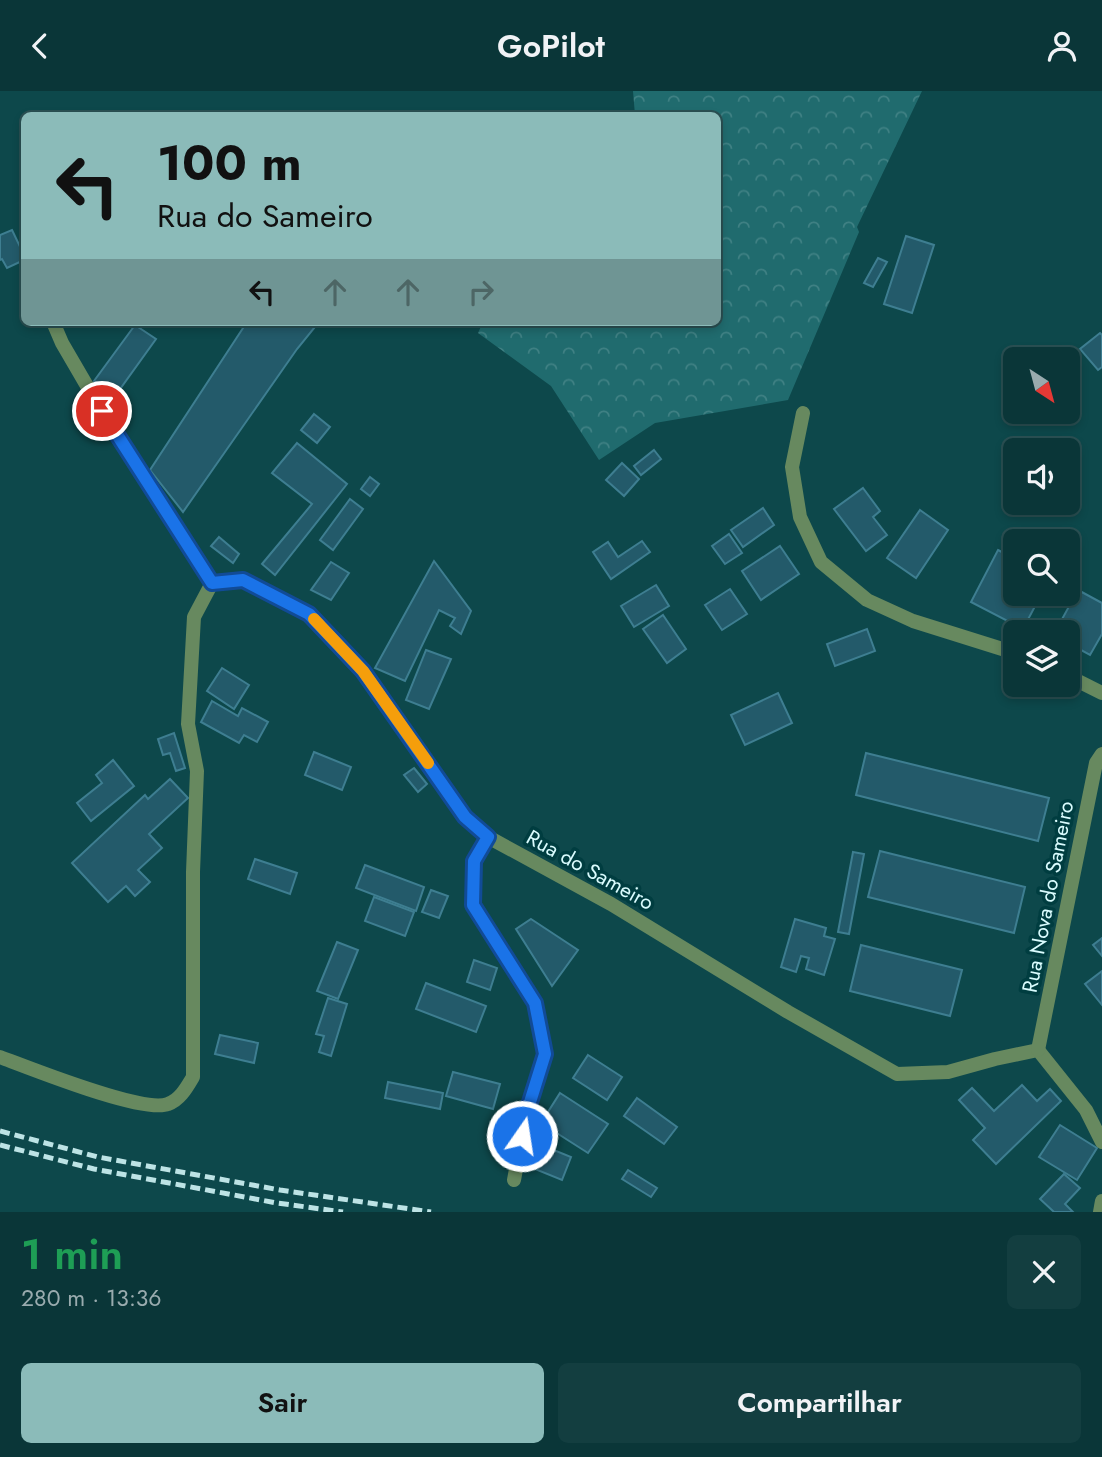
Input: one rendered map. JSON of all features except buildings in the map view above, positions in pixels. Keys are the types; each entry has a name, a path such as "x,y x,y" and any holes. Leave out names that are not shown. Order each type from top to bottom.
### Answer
{"street":[{"path":"0,1057 123,1099 155,1107 170,1104 184,1092 193,1077 192,872 197,771 188,724 194,617 212,583 115,434 55,326"},
{"path":"803,413 792,467 800,517 821,562 867,600 913,621 1003,649"},
{"name":"Rua do Sameiro","path":"212,583 243,580 309,614 363,671 465,817 488,837 611,904 788,1012 897,1074 948,1072 1038,1050"},
{"path":"1080,682 1102,693"},
{"name":"Rua Nova do Sameiro","path":"1038,1050 1096,763 1102,754"},
{"path":"488,837 474,861 473,905 535,1003 545,1054 526,1115 514,1180"},
{"path":"1038,1050 1086,1110 1102,1142"},
{"path":"1100,1212 1102,1201"}],"green space":[{"path":"633,91 922,91 857,227 859,232 788,400 655,423 599,460 551,386 478,333 481,326 721,326 721,112 635,112"}],"railway":[{"path":"0,1131 98,1157 280,1190 431,1212"},
{"path":"0,1145 94,1169 277,1203 343,1212"}],"slow traffic":[{"path":"314,619 363,671 428,763"}],"route":[{"path":"102,411 212,583 243,580 309,614 363,671 465,817 488,837 474,861 473,905 535,1003 545,1054 522,1136"}]}
